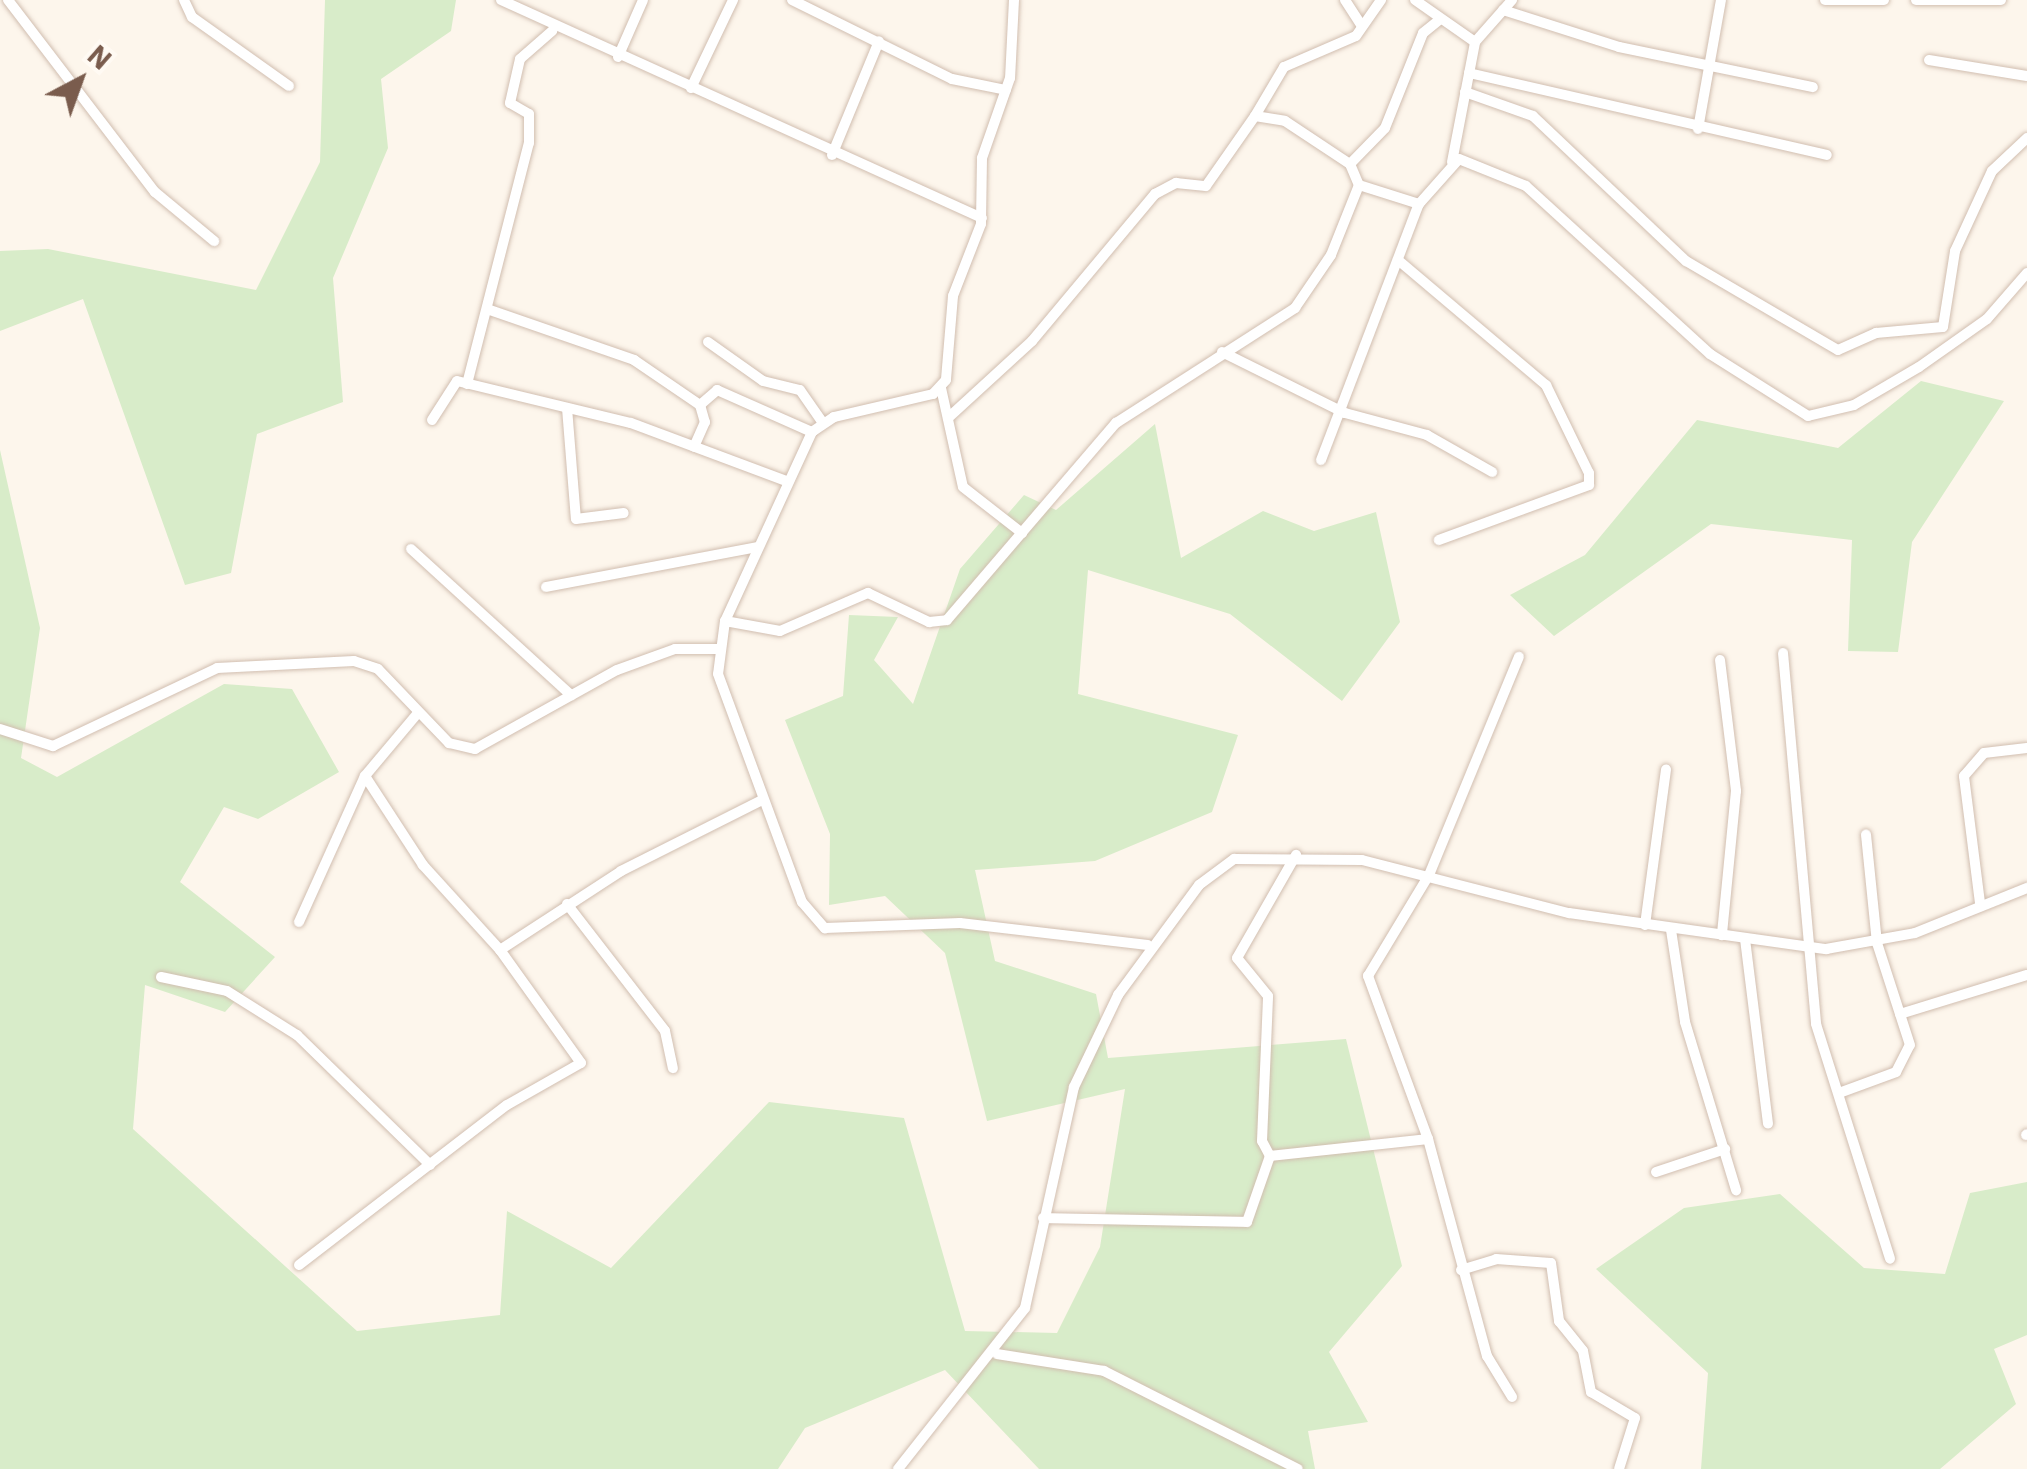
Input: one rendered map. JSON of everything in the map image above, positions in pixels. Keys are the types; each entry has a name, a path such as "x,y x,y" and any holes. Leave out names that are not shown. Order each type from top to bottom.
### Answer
{"street":[{"path":"8,0 155,192 214,241"},
{"path":"184,0 192,17 290,86"},
{"path":"501,0 552,30 982,218"},
{"path":"618,57 643,0"},
{"path":"691,88 733,0"},
{"path":"792,0 952,79 1006,90"},
{"path":"1014,0 1006,90 982,158 982,218 953,296 941,388 962,487 1022,533"},
{"path":"1345,0 1361,25"},
{"path":"948,418 1032,341 1155,194 1206,186 1255,116 1264,88 1284,67 1356,36 1380,0"},
{"path":"1416,0 1475,42"},
{"path":"1320,460 1343,412 1419,204 1452,162 1475,42 1512,0"},
{"path":"1698,128 1721,0"},
{"path":"1825,0 1884,0"},
{"path":"1916,0 2001,0"},
{"path":"1503,10 1708,65 1813,86"},
{"path":"1350,164 1385,128 1423,33 1439,20"},
{"path":"467,384 529,144 530,114 510,102 517,73 552,30"},
{"path":"832,155 879,41"},
{"path":"1929,60 2027,76"},
{"path":"1468,74 1827,155"},
{"path":"1465,92 1532,116 1686,261 1838,350 1876,333 1943,327 1955,251 1992,171 2027,138"},
{"path":"726,621 780,631 868,592 937,623 1022,533 1116,423 1222,352 1276,324 1316,284 1359,186 1350,164 1285,120 1255,116"},
{"path":"1452,162 1541,196 1710,354 1799,414 1854,405 1919,367 1987,319 2027,273"},
{"path":"1359,186 1419,204"},
{"path":"1398,260 1546,385 1589,474 1589,485 1440,540"},
{"path":"487,309 634,360 700,405 705,422 694,447"},
{"path":"708,342 763,381 800,390 823,423"},
{"path":"1222,352 1343,412 1427,435 1492,472"},
{"path":"432,420 449,384 467,384 567,408 694,447 786,481"},
{"path":"941,388 823,423 812,432 757,547 717,648 762,800 802,902 825,928 960,923 1148,946"},
{"path":"700,405 717,390 812,432"},
{"path":"567,408 576,519 624,514"},
{"path":"546,587 757,547"},
{"path":"411,548 571,695"},
{"path":"0,729 52,746 217,668 256,663 368,664 458,750 474,749 571,695 675,649 717,648"},
{"path":"1784,653 1806,947 1839,1092 1890,1259"},
{"path":"1512,1398 1487,1356 1428,1138 1368,976 1429,875 1519,658"},
{"path":"1720,660 1736,792 1722,936"},
{"path":"299,922 365,776 417,714"},
{"path":"1980,903 1964,776 1984,753 2027,748"},
{"path":"1645,925 1666,769"},
{"path":"300,1266 430,1164 580,1063 500,950 423,865 365,776"},
{"path":"500,950 567,904 762,800"},
{"path":"1839,1092 1907,1063 1900,1014 1877,943 1866,835"},
{"path":"1043,1218 1247,1222 1270,1156 1262,1142 1268,996 1237,958 1296,855"},
{"path":"898,1469 996,1354 1030,1296 1043,1218 1074,1087 1148,946 1215,870 1296,855 1429,875 1671,930 1806,947 1877,943 2027,888"},
{"path":"567,904 665,1031 674,1068"},
{"path":"1671,930 1685,1022 1736,1190"},
{"path":"1746,939 1768,1124"},
{"path":"1900,1014 2027,975"},
{"path":"160,978 227,991 297,1035 430,1164"},
{"path":"1270,1156 1428,1138"},
{"path":"1656,1172 1725,1149"},
{"path":"1461,1270 1496,1259 1551,1263 1558,1320 1583,1351 1591,1392 1635,1418 1619,1469"},
{"path":"996,1354 1104,1371 1298,1469"}],"green space":[{"path":"325,0 456,0 451,31 381,79 388,148 333,278 343,402 257,434 231,573 185,585 83,299 0,331 0,251 48,249 256,290 320,162"},
{"path":"1921,381 2004,401 1912,542 1898,652 1848,651 1852,540 1711,524 1554,636 1510,595 1585,555 1697,420 1838,448"},
{"path":"1155,424 1181,558 1263,511 1314,531 1376,512 1400,622 1342,701 1230,614 1088,570 1078,694 1238,735 1212,812 1095,861 975,870 995,961 1096,994 1108,1058 1346,1039 1402,1266 1329,1352 1368,1422 1308,1431 1315,1469 1039,1469 945,1370 805,1428 778,1469 0,1469 0,450 40,628 21,758 57,777 224,684 292,689 339,772 258,819 224,807 180,882 275,957 225,1012 145,985 133,1129 357,1331 500,1315 507,1211 611,1268 769,1102 904,1118 965,1331 1057,1333 1100,1247 1125,1089 987,1121 945,953 885,896 829,905 830,834 785,720 843,696 849,615 898,617 874,660 913,704 960,569 1024,495 1056,510"},
{"path":"2027,1182 2027,1335 1994,1349 2016,1404 1940,1469 1701,1469 1708,1373 1596,1269 1684,1208 1780,1194 1864,1268 1945,1274 1970,1193"}]}
